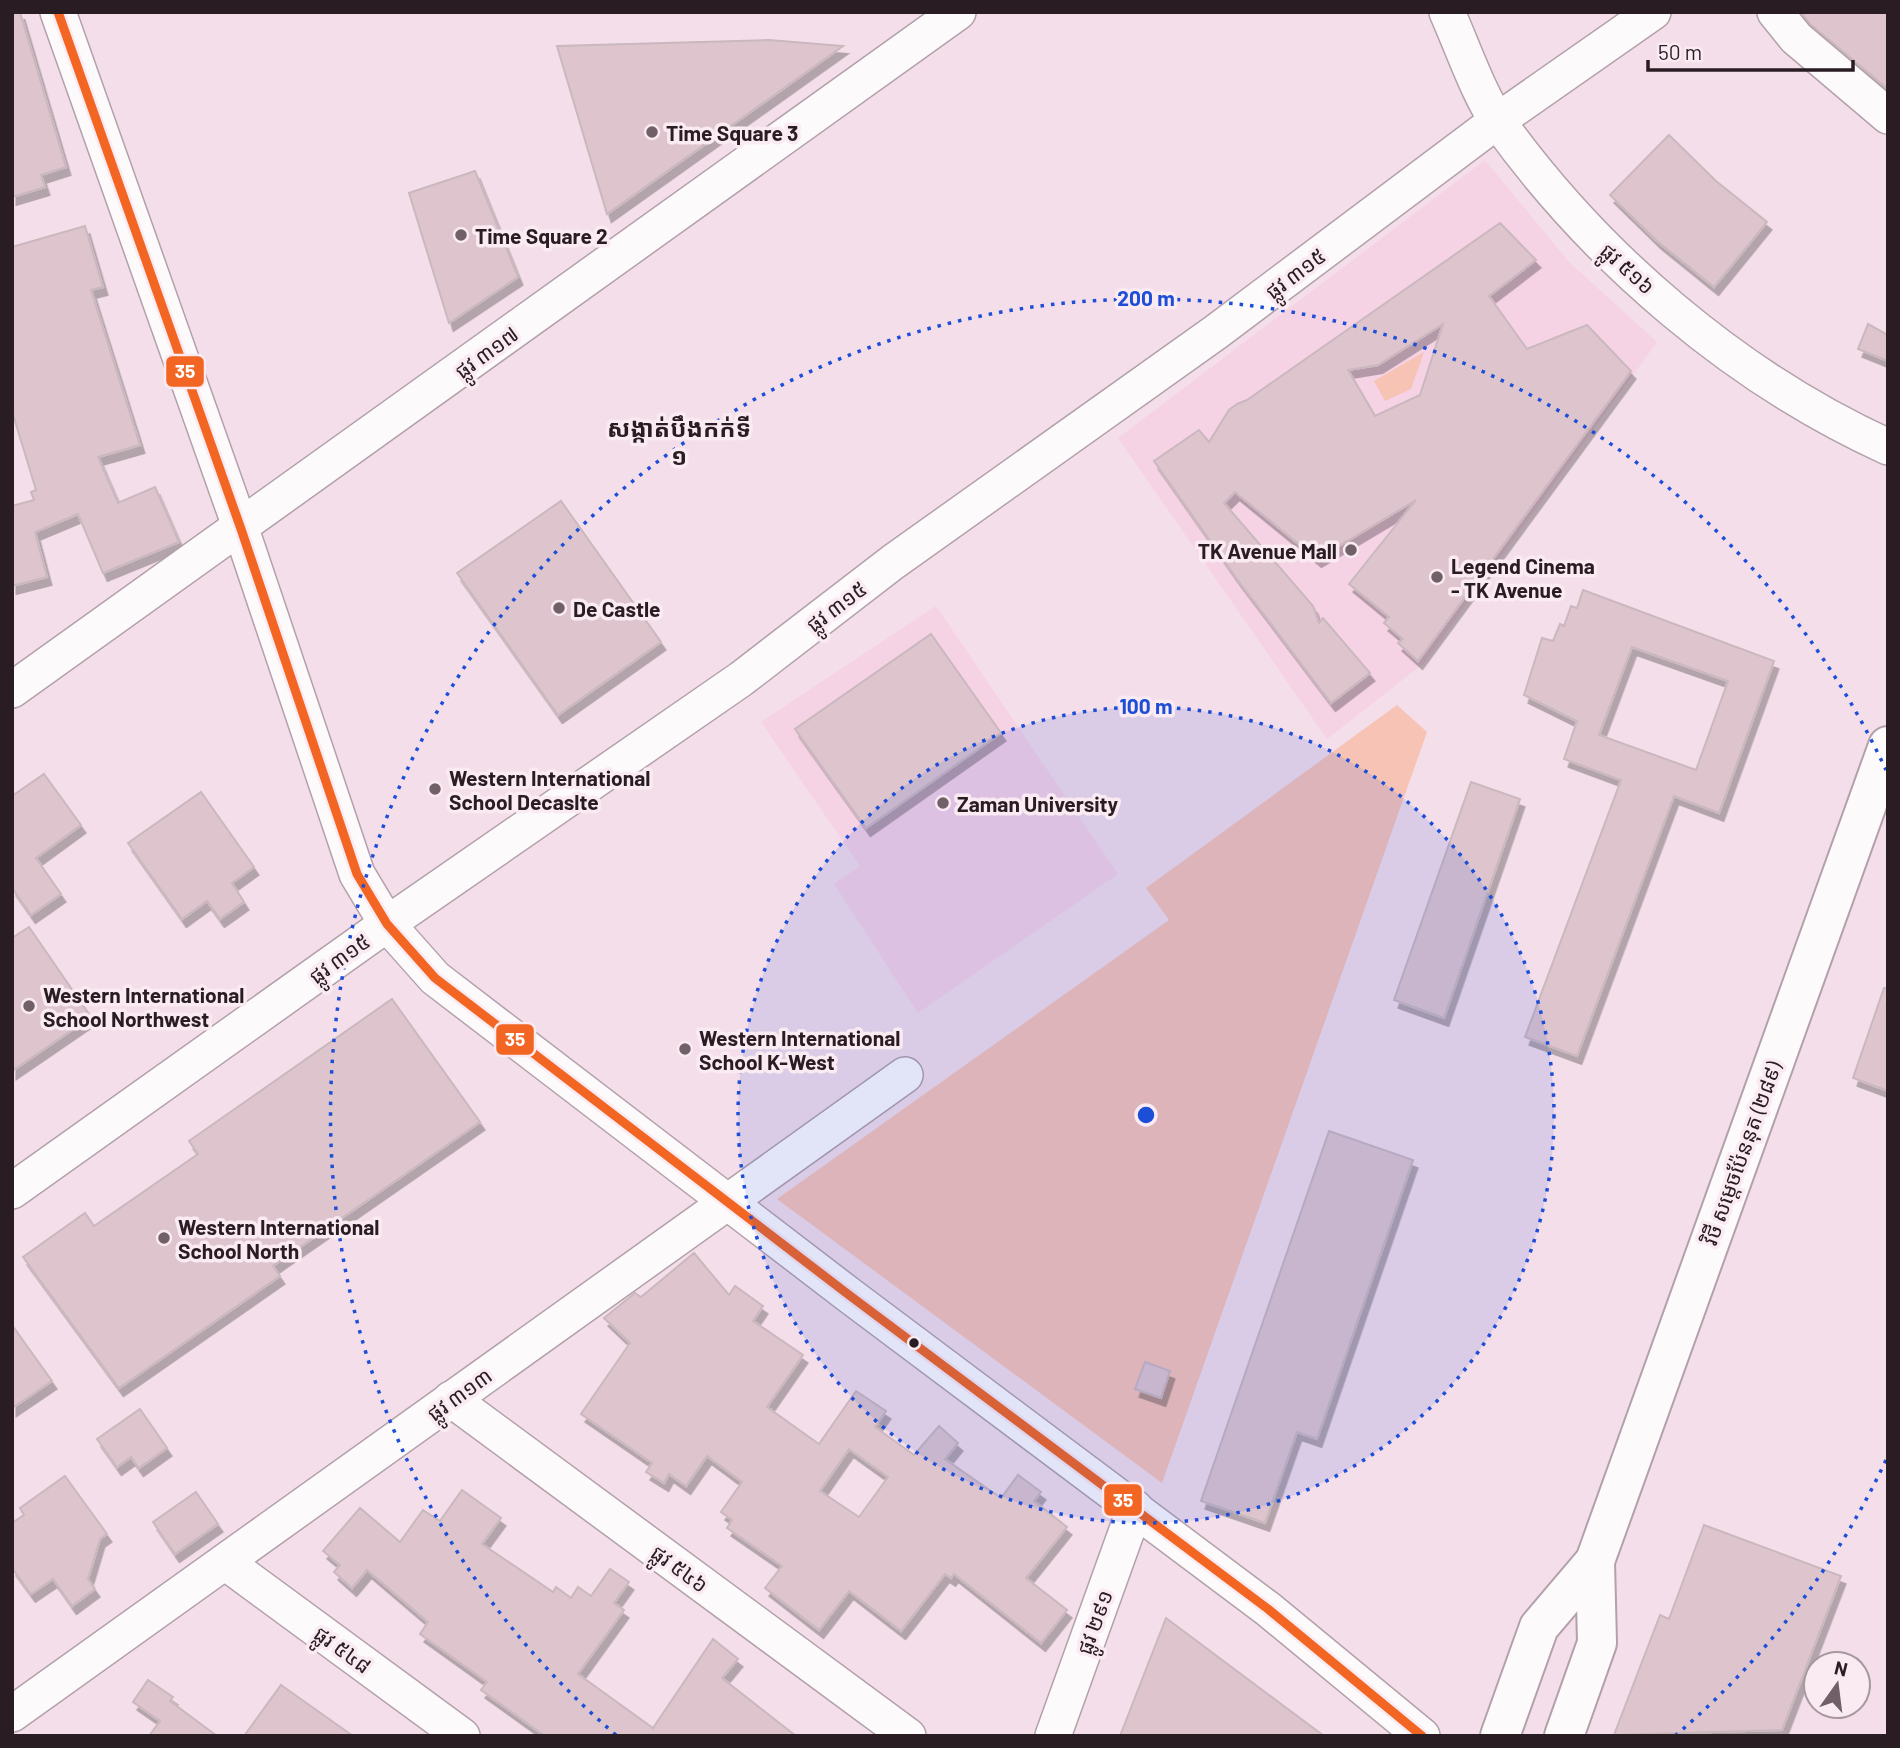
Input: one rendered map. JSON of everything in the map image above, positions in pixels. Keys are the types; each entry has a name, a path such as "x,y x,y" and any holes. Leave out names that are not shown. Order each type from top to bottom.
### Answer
{"main road":[{"name":"វិថី សម្តេចប៉ែននុត (២៨៩)","path":"1500,1736 1539,1627 1595,1561 1888,746"},
{"name":"វិថី សម្តេចប៉ែននុត (២៨៩)","path":"1564,1736 1597,1643 1595,1561"}],"street":[{"path":"58,12 241,529 357,874 387,924 435,978 727,1202 1268,1609 1422,1736"},
{"name":"ផ្លូវ ៣១៧","path":"12,690 241,529 958,12"},
{"name":"ផ្លូវ ៥១៦","path":"1447,12 1497,121 1593,236 1694,328 1776,386 1888,447"},
{"name":"ផ្លូវ ៣១៥","path":"12,1191 387,924 741,679 893,562 1216,332 1497,121 1653,12"},
{"path":"1775,12 1796,38 1888,116"},
{"name":"ផ្លូវ ៣១៣","path":"12,1714 905,1075"},
{"name":"ផ្លូវ ៥៤៦","path":"452,1399 908,1736"},
{"name":"ផ្លូវ ២៩១","path":"1053,1736 1135,1508"},
{"name":"ផ្លូវ ៥៤៨","path":"225,1562 462,1736"},
{"path":"12,1731 19,1736"}],"shaded area":[{"name":"TK Avenue Mall","path":"1485,160 1569,262 1657,342 1424,663 1327,739 1118,438"},
{"path":"1424,352 1411,389 1385,401 1374,381"},
{"name":"Zaman University","path":"936,606 1118,874 918,1013 834,884 860,866 761,722"},
{"path":"1397,705 1427,732 1162,1483 777,1199 1169,920 1146,888"}],"building":[{"path":"12,12 20,12 66,167 41,175 45,187 12,197"},
{"path":"1801,12 1888,12 1888,89 1810,24"},
{"name":"Time Square 3","path":"769,40 843,46 607,214 557,46"},
{"path":"1669,135 1716,181 1767,222 1714,287 1657,241 1610,195"},
{"name":"Time Square 2","path":"475,171 518,277 449,323 409,193"},
{"name":"TK Avenue Mall","path":"1500,223 1536,260 1489,296 1527,349 1587,325 1631,371 1418,661 1398,643 1403,639 1384,623 1389,617 1349,584 1416,500 1317,559 1235,492 1224,503 1313,606 1319,623 1323,618 1370,673 1331,703 1237,579 1154,461 1199,430 1209,442 1229,410","holes":["1443,324 1420,395 1375,416 1348,370 1378,365"]},
{"path":"85,226 103,287 91,290 140,445 98,457 118,503 155,487 179,542 103,573 78,514 35,532 47,577 12,586 12,506 34,500 31,492 36,490 12,411 12,247"},
{"path":"1868,324 1888,335 1888,361 1858,349"},
{"name":"De Castle","path":"561,501 661,642 558,715 457,573"},
{"path":"1583,590 1774,661 1719,813 1674,796 1577,1056 1525,1037 1621,780 1564,759 1577,721 1524,695 1542,638 1553,641 1560,624 1564,626 1571,606 1577,608","holes":["1632,647 1728,681 1696,770 1599,735"]},
{"path":"931,634 1001,733 866,828 795,729"},
{"path":"44,774 81,825 36,858 61,894 31,915 12,888 12,796"},
{"path":"1471,782 1520,799 1444,1018 1394,1000"},
{"path":"201,792 254,867 232,883 244,902 220,919 207,901 182,919 128,843"},
{"path":"29,927 91,1017 12,1071 12,938"},
{"path":"1884,988 1888,988 1888,1091 1853,1078"},
{"path":"392,999 480,1122 273,1266 280,1276 119,1388 23,1257 85,1213 94,1226 198,1154 189,1141"},
{"path":"1329,1131 1413,1160 1317,1439 1297,1432 1265,1523 1201,1501"},
{"path":"694,1253 729,1295 735,1286 763,1306 753,1321 803,1355 767,1407 819,1444 856,1391 886,1411 875,1427 914,1455 939,1426 958,1443 945,1459 1001,1498 1018,1475 1041,1492 1034,1501 1067,1527 1026,1578 1067,1610 1041,1643 954,1574 951,1578 945,1574 901,1631 849,1591 819,1630 765,1588 782,1566 727,1528 732,1520 721,1512 742,1482 707,1456 686,1486 669,1474 664,1483 646,1472 652,1463 581,1414 630,1343 604,1318 635,1293 641,1297","holes":["849,1449 888,1477 859,1517 820,1491"]},
{"path":"12,1325 52,1381 12,1408"},
{"path":"1145,1362 1170,1371 1161,1398 1135,1389"},
{"path":"140,1409 167,1448 139,1468 131,1457 117,1467 97,1439"},
{"path":"65,1476 107,1534 100,1539 88,1579 95,1589 72,1606 53,1579 31,1594 12,1568 12,1523 24,1515 20,1508"},
{"path":"462,1490 501,1518 482,1544 553,1592 556,1587 571,1598 578,1587 591,1596 610,1569 629,1582 614,1603 624,1610 578,1674 653,1728 713,1639 738,1659 722,1678 796,1736 545,1736 481,1690 487,1682 420,1634 428,1622 367,1570 352,1588 334,1572 340,1565 323,1551 360,1508 400,1542 423,1510 440,1521"},
{"path":"196,1492 218,1524 175,1554 153,1522"},
{"path":"1704,1525 1841,1576 1813,1650 1802,1650 1802,1678 1782,1730 1614,1735 1660,1615 1669,1619"},
{"path":"1166,1618 1324,1736 1120,1736"},
{"path":"148,1680 173,1697 170,1701 217,1736 149,1736 160,1721 133,1702"},
{"path":"281,1685 353,1736 244,1736"}],"transit line":[{"name":"35","path":"58,12 241,529 357,874 387,924 435,978 849,1295 1268,1609 1422,1736"}],"place":[{"name":"Time Square 3","path":"652,132"},
{"name":"Time Square 2","path":"461,235"},
{"name":"TK Avenue Mall","path":"1351,550"},
{"name":"Legend Cinema - TK Avenue","path":"1437,577"},
{"name":"De Castle","path":"559,608"},
{"name":"Western International School Decaslte","path":"435,789"},
{"name":"Zaman University","path":"943,803"},
{"name":"Western International School Northwest","path":"29,1006"},
{"name":"Western International School K-West","path":"685,1049"},
{"name":"Western International School North","path":"164,1238"}],"district":[{"name":"សង្កាត់បឹងកក់ទី ១","path":"679,441"}]}
